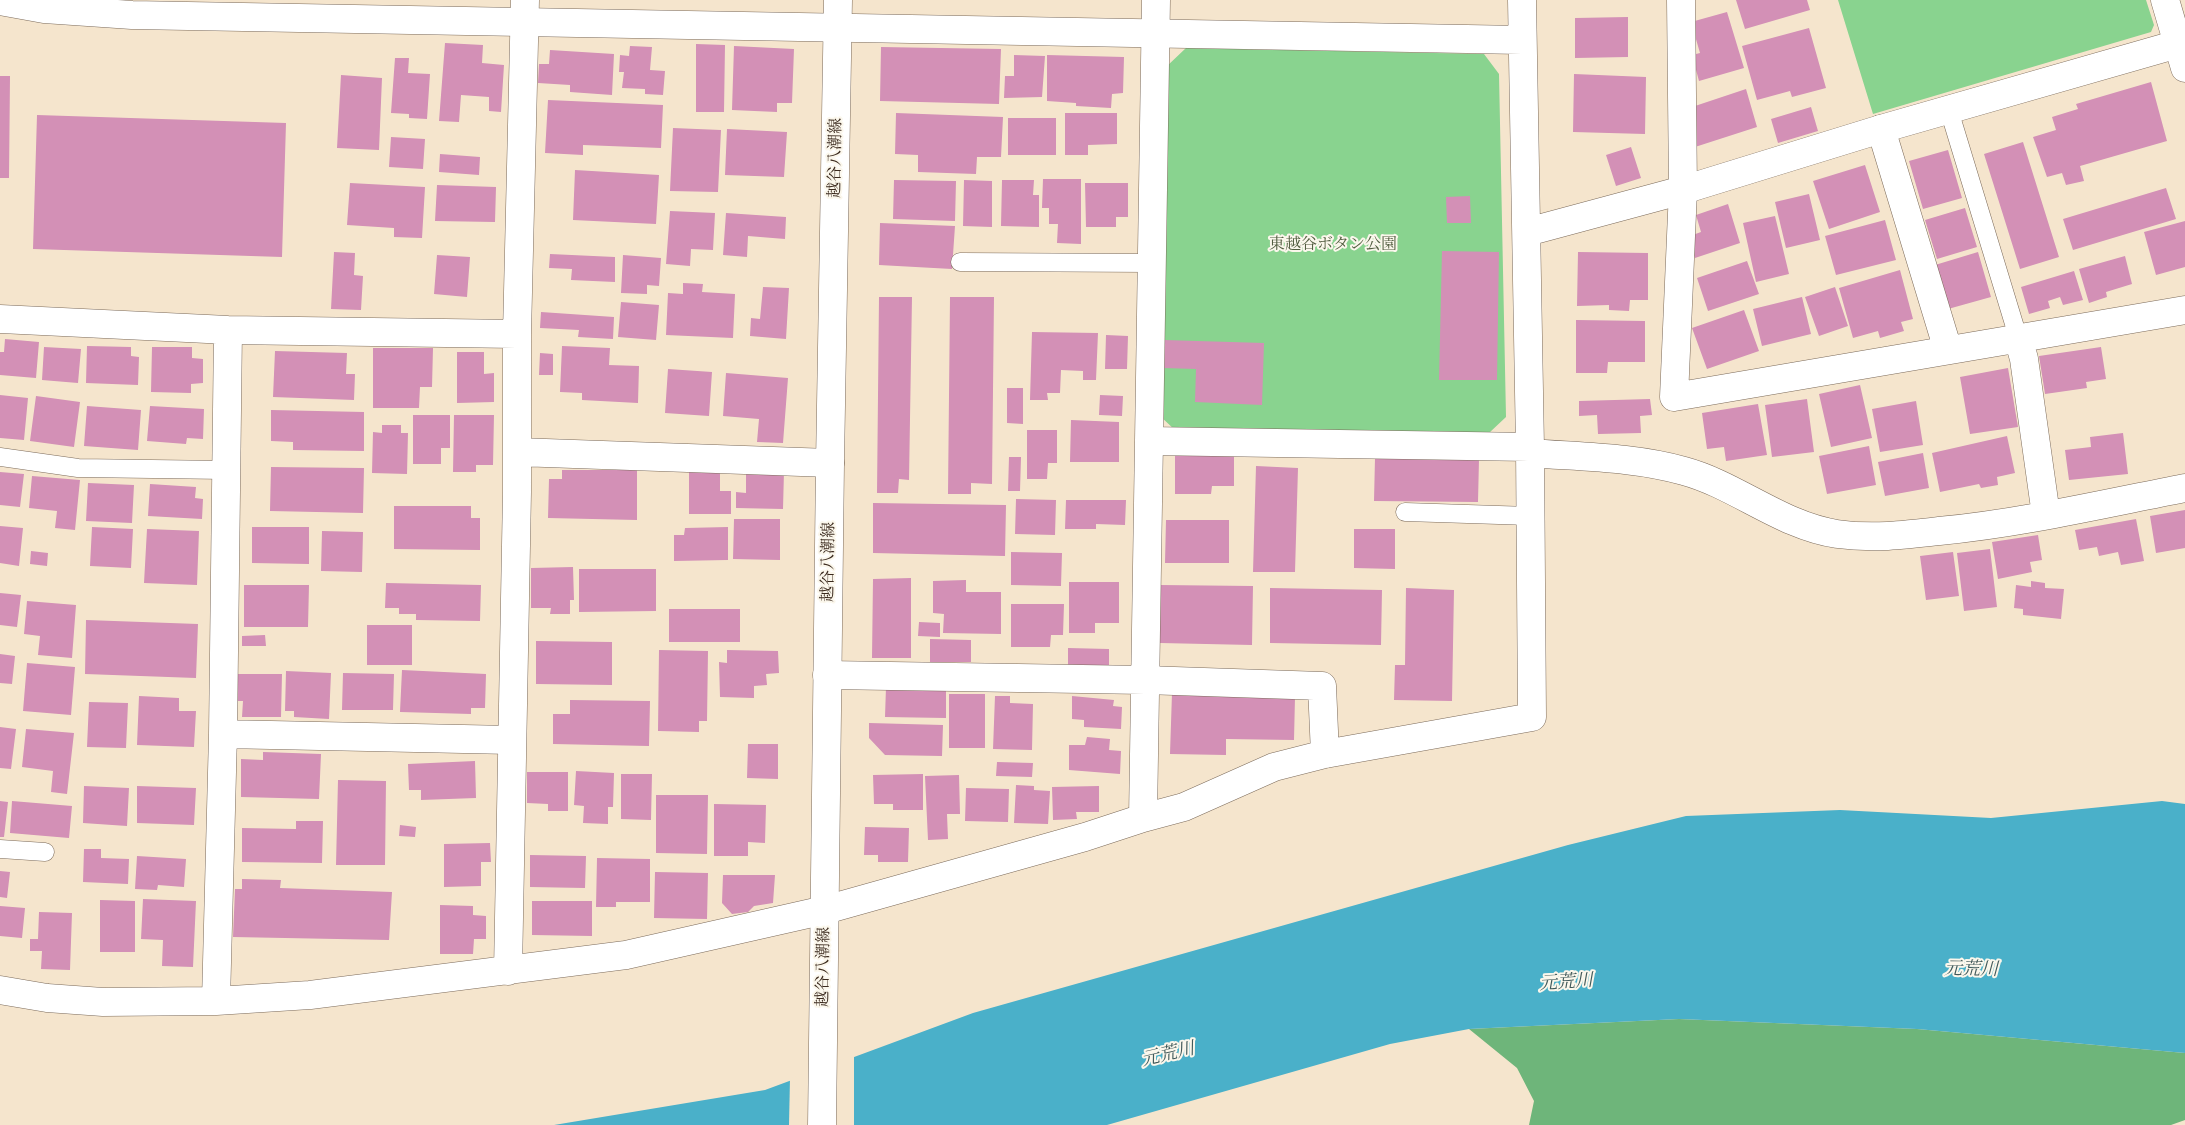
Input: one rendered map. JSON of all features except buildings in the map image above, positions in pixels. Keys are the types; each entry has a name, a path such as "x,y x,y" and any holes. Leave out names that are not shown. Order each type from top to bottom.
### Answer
{"street":[{"name":"越谷八潮線","path":"822,1125 838,0"},
{"path":"1143,818 1156,0"},
{"path":"0,990 47,998 103,1002 216,1002 310,995 626,955 825,910 1085,837 1184,807 1274,767 1325,754 1532,717 1527,232 1522,0"},
{"path":"1681,0 1683,190 1674,397 2185,310"},
{"path":"1527,232 1683,190 1948,110 2183,51 2165,0"},
{"path":"0,2 44,9 132,15 525,11 838,27 1522,40"},
{"path":"508,971 517,452 517,334 525,11"},
{"path":"1881,129 1948,350"},
{"path":"0,319 228,330 517,334"},
{"path":"216,1002 223,734 228,330"},
{"path":"2018,337 2024,359 2046,515"},
{"path":"1149,441 1530,450 1636,462 1684,470 1713,481 1789,519 1836,534 1884,537 1990,526 2185,488"},
{"path":"517,452 830,462"},
{"path":"827,675 1145,680 1322,686 1325,754"},
{"path":"223,734 511,740"}],"lane":[{"path":"1948,110 2018,337"},
{"path":"960,262 1152,263"},
{"path":"0,457 78,468 226,470"},
{"path":"1405,512 1530,516"},
{"path":"0,849 45,852"}],"green space":[{"path":"1838,0 2146,0 2154,25 2151,32 1873,114"},
{"name":"東越谷ボタン公園","path":"1186,48 1484,54 1499,74 1506,417 1489,433 1175,430 1160,416 1166,67"},
{"path":"1679,1019 1917,1029 2185,1053 2185,1120 2171,1125 1529,1125 1534,1101 1517,1068 1469,1029"}],"water":[{"name":"元荒川","path":"2162,801 2185,804 2185,1053 1917,1029 1679,1019 1469,1029 1390,1044 1107,1125 554,1125 765,1090 973,1013 1568,845 1686,816 1840,810 1991,818"}],"pier":[{"path":"854,1054 854,1125 789,1125 790,1078"}]}
